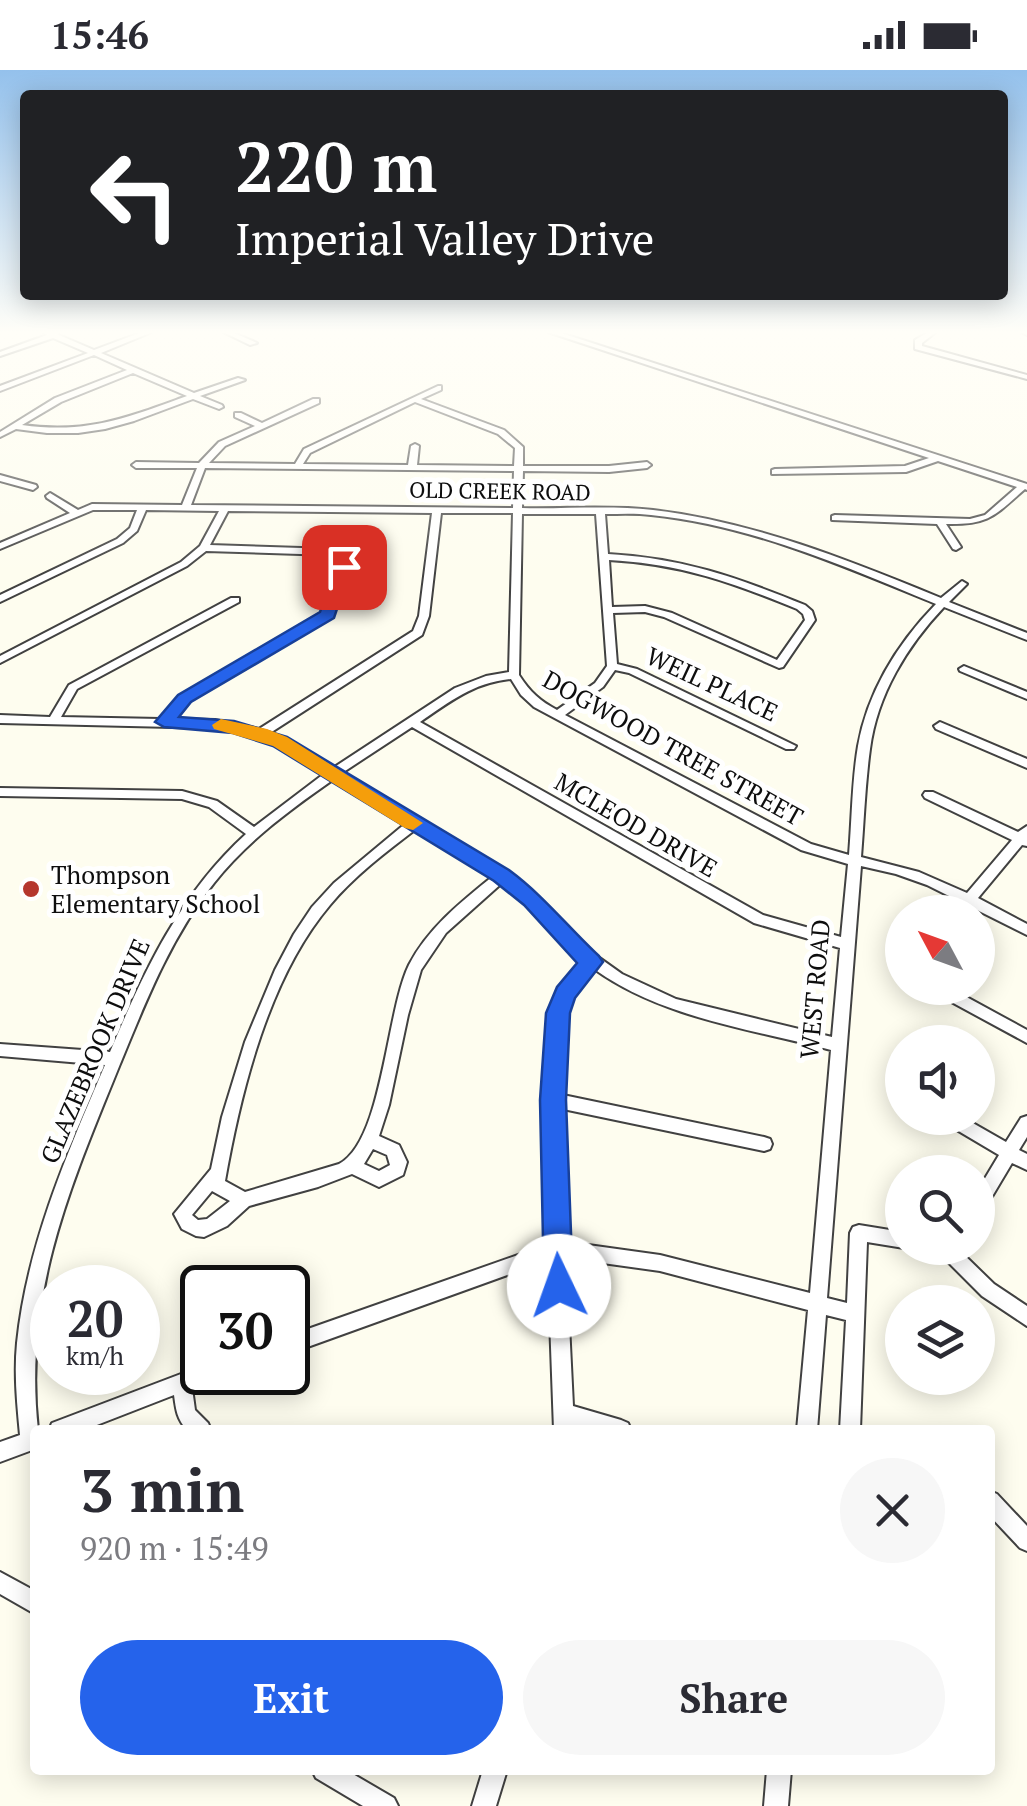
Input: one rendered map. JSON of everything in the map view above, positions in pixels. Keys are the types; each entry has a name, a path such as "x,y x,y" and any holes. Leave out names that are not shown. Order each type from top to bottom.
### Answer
{"street":[{"path":"0,436 35,413"},
{"path":"13,426 86,437 152,413"},
{"path":"185,508 202,464 222,444 288,413"},
{"path":"298,466 307,451 385,413"},
{"path":"447,413 514,441 522,455 522,468"},
{"path":"799,413 1025,486"},
{"path":"238,416 260,425"},
{"path":"412,468 415,446"},
{"path":"806,453 813,470"},
{"path":"775,472 906,469 937,458"},
{"path":"136,465 620,469 647,464"},
{"name":"DOGWOOD TREE STREET","path":"522,468 514,675 525,694 806,847 853,862 895,869 957,895"},
{"path":"0,478 33,487"},
{"path":"835,518 940,522 985,519 1025,486"},
{"path":"50,496 75,512"},
{"name":"OLD CREEK ROAD","path":"0,546 92,506 649,512 729,524 1027,636"},
{"path":"0,599 120,541 134,529 143,508"},
{"path":"0,660 173,572 204,548 225,508"},
{"path":"261,733 418,633 424,616 438,510"},
{"path":"558,715 600,684 612,666 600,512"},
{"path":"940,522 956,547"},
{"path":"164,722 184,698 328,614 346,559 333,552 204,548"},
{"path":"604,558 687,564 801,607 810,620 779,664 668,614 608,610"},
{"name":"WEST ROAD","path":"808,1425 864,747 878,696 899,653 940,603 962,584"},
{"path":"54,720 74,687 235,600"},
{"name":"WEIL PLACE","path":"612,666 633,671 790,746"},
{"path":"964,670 1027,696"},
{"name":"GLAZEBROOK DRIVE","path":"30,1433 26,1418 27,1328 45,1240 59,1192 171,934 207,882 254,833 475,683 514,675"},
{"path":"0,719 215,724 261,733 502,876 532,899 564,938 591,962 673,1004 838,1045"},
{"name":"MCLEOD DRIVE","path":"412,723 758,920 846,944"},
{"path":"940,726 1027,764"},
{"path":"0,792 182,795 213,804 254,833"},
{"path":"929,795 1025,837 973,895"},
{"path":"244,1200 216,1185 222,1151 254,1044 296,941 338,886 414,824"},
{"path":"218,1174 182,1214 187,1225 196,1230 214,1227 244,1200 353,1166 371,1140 404,996 415,967 450,920 502,876"},
{"name":"DOGWOOD TREE STREET","path":"995,913 1027,930"},
{"path":"565,1422 553,1100 558,1013 565,994 591,962"},
{"path":"969,1005 1027,1037"},
{"path":"0,1050 114,1059"},
{"path":"553,1100 764,1144"},
{"path":"995,1177 1027,1123"},
{"path":"980,1135 1027,1163"},
{"path":"353,1166 379,1179 396,1170 399,1162 393,1150 371,1140"},
{"path":"852,1425 859,1233 885,1237"},
{"path":"310,1337 534,1257 581,1252 617,1255 856,1314"},
{"path":"961,1265 1027,1317"},
{"path":"72,1425 180,1384"},
{"path":"184,1395 186,1415 196,1425"},
{"path":"0,1452 30,1441"},
{"path":"995,1506 1027,1541"},
{"path":"0,1582 30,1599"},
{"path":"333,1775 386,1806"},
{"path":"484,1806 493,1775"},
{"path":"776,1806 779,1775"}],"slow traffic":[{"path":"221,725 261,733 280,742 413,823"}],"place":[{"name":"Thompson Elementary School","path":"31,889"}],"route":[{"path":"344,567 328,614 184,698 164,722 215,724 261,733 307,757 502,876 532,899 556,930 591,962 565,994 558,1013 553,1164 559,1286"}]}
